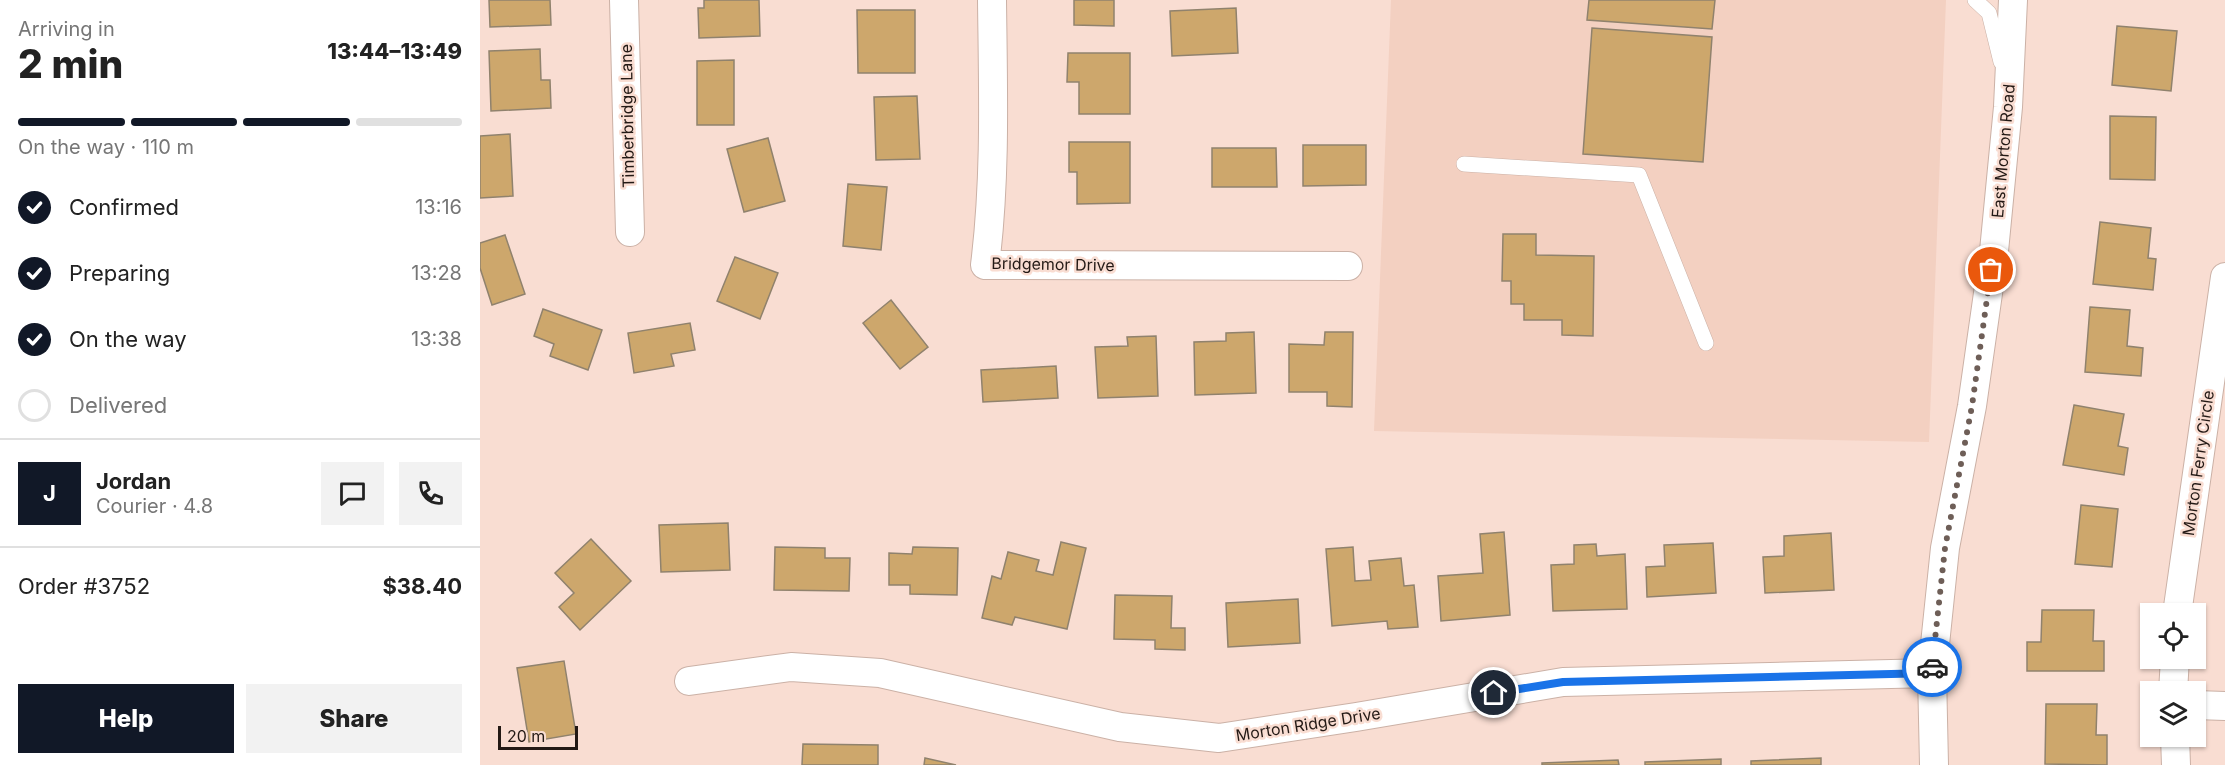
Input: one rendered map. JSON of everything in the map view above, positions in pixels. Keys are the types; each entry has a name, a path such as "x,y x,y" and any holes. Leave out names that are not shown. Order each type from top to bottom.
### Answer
{"street":[{"name":"Timberbridge Lane","path":"624,0 630,232"},
{"name":"Bridgemor Drive","path":"992,0 993,148 991,215 985,265 1348,266"},
{"name":"East Morton Road","path":"1934,765 1932,673 1945,548 1972,406 1994,251 2008,91 2013,0"},
{"name":"Morton Ferry Circle","path":"2179,603 2222,326 2225,277"},
{"name":"Morton Ridge Drive","path":"689,681 791,667 880,673 1120,727 1219,738 1563,682 1932,673"},
{"path":"2206,705 2225,706"},
{"path":"2175,747 2176,765"}],"lane":[{"path":"1975,0 1989,13 2008,91"},
{"path":"1464,164 1639,175 1707,343"}],"shaded area":[{"path":"1391,0 1946,0 1929,442 1374,431"}],"building":[{"path":"489,0 550,0 551,25 490,27"},
{"path":"704,0 759,0 760,36 699,38 698,8 704,8"},
{"path":"1074,0 1114,0 1114,26 1074,25"},
{"path":"1589,0 1715,0 1712,29 1587,20"},
{"path":"1236,8 1238,53 1172,56 1170,11"},
{"path":"857,10 915,10 915,73 858,73"},
{"path":"2117,26 2177,31 2171,91 2112,85"},
{"path":"1592,28 1712,37 1703,162 1583,154"},
{"path":"540,49 541,80 550,80 551,108 491,111 489,51"},
{"path":"1068,53 1130,53 1130,114 1079,114 1079,82 1067,82"},
{"path":"734,60 734,125 697,125 697,61"},
{"path":"917,96 920,159 876,160 874,97"},
{"path":"2110,116 2156,117 2155,180 2110,179"},
{"path":"510,134 513,196 480,198 480,136"},
{"path":"768,138 785,201 744,212 727,149"},
{"path":"1069,142 1130,142 1130,203 1077,204 1077,172 1069,172"},
{"path":"1303,145 1366,145 1366,185 1303,186"},
{"path":"1212,148 1276,148 1277,187 1212,187"},
{"path":"848,184 887,187 881,250 843,246"},
{"path":"2100,222 2151,228 2148,258 2156,259 2153,290 2093,284"},
{"path":"1503,234 1536,234 1536,255 1594,256 1593,336 1562,335 1562,320 1524,320 1524,304 1511,304 1511,281 1502,281"},
{"path":"505,235 525,294 492,305 480,268 480,243"},
{"path":"735,257 778,273 760,319 717,301"},
{"path":"891,300 928,347 900,369 863,323"},
{"path":"2090,307 2130,310 2127,346 2143,348 2141,376 2085,372"},
{"path":"543,309 602,330 588,370 550,356 554,344 534,336"},
{"path":"690,323 695,350 671,354 674,366 634,373 628,333"},
{"path":"1254,332 1256,393 1195,395 1194,342 1226,341 1226,333"},
{"path":"1325,332 1353,332 1352,407 1327,406 1327,392 1289,392 1289,344 1324,345"},
{"path":"1156,336 1158,396 1098,398 1095,347 1128,346 1127,337"},
{"path":"1056,366 1058,398 983,402 981,370"},
{"path":"2074,405 2124,414 2118,446 2128,448 2124,475 2063,465"},
{"path":"2081,505 2118,509 2112,567 2075,564"},
{"path":"728,523 730,570 661,572 659,525"},
{"path":"1504,532 1510,615 1441,621 1438,576 1483,573 1480,534"},
{"path":"1831,533 1834,590 1765,593 1763,557 1784,556 1784,536"},
{"path":"591,539 631,581 580,630 559,607 574,593 555,573"},
{"path":"1061,542 1086,548 1067,629 1015,617 1012,625 982,618 992,576 1001,579 1008,552 1039,560 1036,571 1053,575"},
{"path":"1713,543 1716,593 1647,597 1646,567 1665,566 1664,545"},
{"path":"1596,544 1597,556 1625,554 1627,609 1553,611 1551,565 1574,564 1574,545"},
{"path":"775,547 825,548 825,558 850,558 849,591 774,590"},
{"path":"913,547 958,548 957,595 910,594 910,585 889,585 889,553 912,554"},
{"path":"1353,547 1355,581 1371,580 1369,561 1401,558 1404,586 1414,585 1418,627 1388,629 1387,621 1332,626 1326,549"},
{"path":"1115,595 1172,596 1171,628 1185,628 1185,650 1155,649 1155,640 1114,639"},
{"path":"1298,599 1300,643 1228,647 1226,603"},
{"path":"2042,610 2094,610 2093,641 2104,641 2104,671 2027,671 2027,642 2041,642"},
{"path":"564,661 576,734 529,742 517,668"},
{"path":"2046,704 2097,704 2096,735 2107,735 2107,765 2045,764"},
{"path":"803,744 878,745 878,765 802,765"},
{"path":"925,758 956,765 924,765"},
{"path":"1821,758 1821,765 1751,765 1751,761"},
{"path":"1721,759 1721,765 1645,765 1645,762"},
{"path":"1618,760 1619,765 1542,765 1542,763"}],"way so far":[{"path":"1932,667 1945,548 1972,406 1991,270"}],"route":[{"path":"1494,693 1563,682 1932,673 1932,667"}]}
